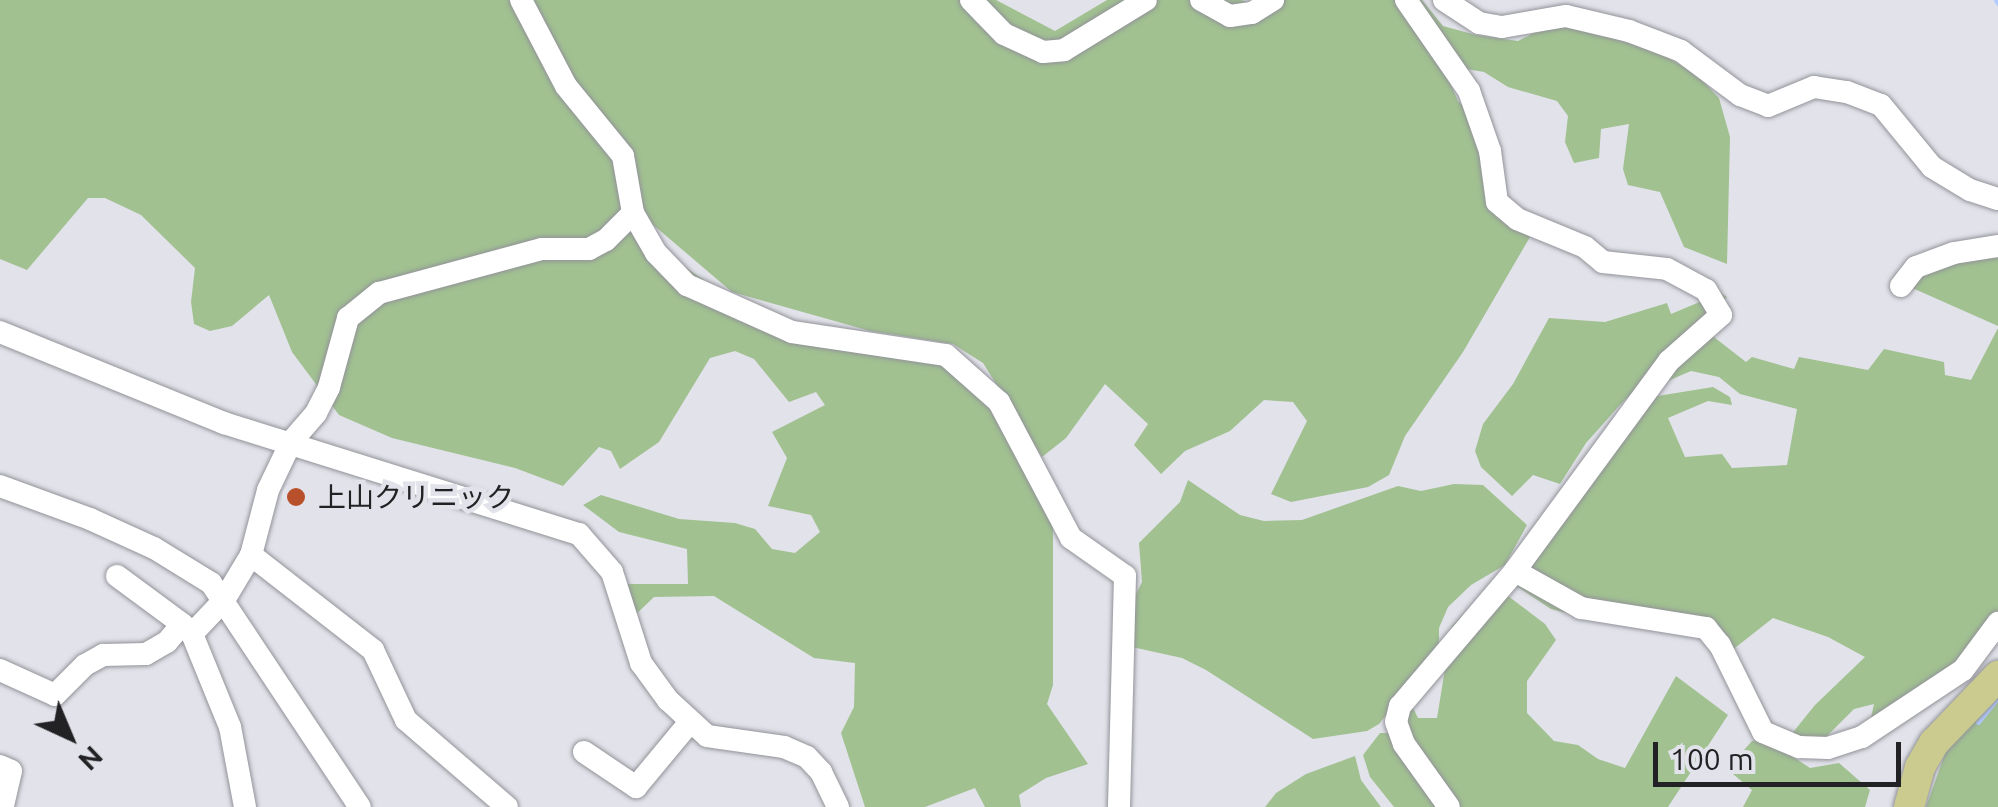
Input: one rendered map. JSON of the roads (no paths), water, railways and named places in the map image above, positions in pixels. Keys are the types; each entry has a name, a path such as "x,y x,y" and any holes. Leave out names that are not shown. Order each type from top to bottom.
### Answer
{"main road":[{"path":"1909,807 1920,767 1934,744 1998,676"}],"street":[{"path":"520,0 566,86 623,156 633,213 656,253 687,285 736,311 822,339 946,355 991,391 1071,538 1125,576 1119,807"},
{"path":"971,0 1004,34 1043,52 1064,50 1146,0"},
{"path":"1201,0 1230,16 1252,13 1273,0"},
{"path":"1406,0 1469,91 1490,151 1496,202 1517,219 1585,247 1603,262 1666,269 1706,290 1722,315 1669,361 1515,570 1397,713 1404,744 1449,807"},
{"path":"1444,0 1479,23 1502,27 1566,16 1629,31 1681,51 1740,94 1768,106 1814,87 1847,92 1881,105 1932,167 1970,190 1998,198"},
{"path":"0,670 55,695 84,665 103,654 146,654 224,600 251,555 268,490 291,442 316,413 328,387 348,318 373,296 542,249 589,249 606,240 633,213"},
{"path":"1900,286 1916,267 1954,253 1998,246"},
{"path":"0,332 224,424 579,534 612,572 642,662 690,722 708,736 784,747 806,757 820,772 836,806"},
{"path":"0,486 16,488 154,548 211,583 360,807"},
{"path":"251,555 374,650 406,720 496,804"},
{"path":"1515,570 1580,608 1706,628 1720,645 1763,732 1800,747 1828,748 1875,729 1963,670 1998,623"},
{"path":"117,576 187,629 230,727 245,807"},
{"path":"584,752 636,788 690,722"},
{"path":"0,766 11,771 3,807"}],"waterway":[{"path":"1978,722 1995,701"}],"place":[{"name":"上山クリニック","path":"296,497"}]}
